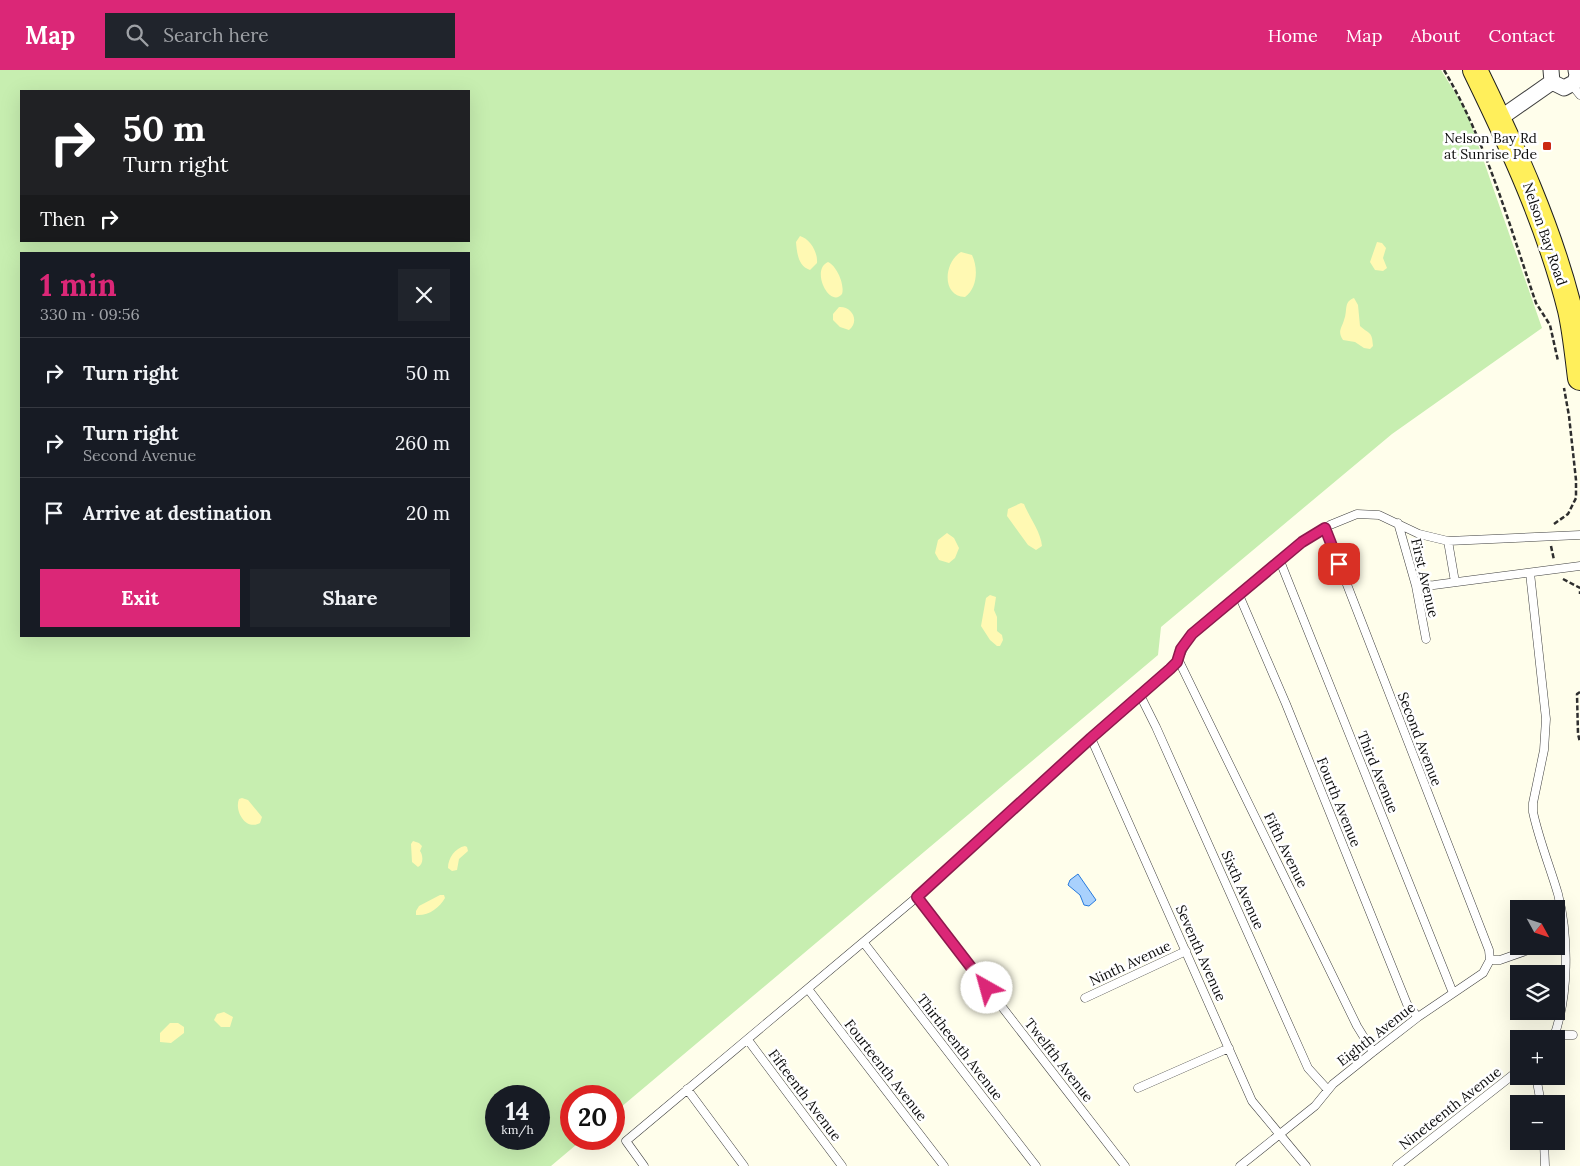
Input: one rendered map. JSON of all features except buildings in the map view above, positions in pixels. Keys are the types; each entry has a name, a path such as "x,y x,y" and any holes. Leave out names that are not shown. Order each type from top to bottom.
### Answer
{"main road":[{"name":"Nelson Bay Road","path":"1476,70 1542,218 1555,256 1570,312 1567,375"}],"street":[{"path":"1499,119 1552,76 1559,87 1576,90 1576,70"}],"lane":[{"path":"644,1166 626,1141 917,897 1091,738 1170,669 1192,634 1302,542 1345,518 1369,513 1379,515 1419,534 1448,541 1580,535"},
{"name":"First Avenue","path":"1398,523 1416,586 1426,639"},
{"name":"Second Avenue","path":"1325,528 1489,950 1490,960"},
{"path":"1448,541 1455,582"},
{"name":"Third Avenue","path":"1280,561 1453,993"},
{"path":"1416,586 1580,566"},
{"path":"1530,573 1546,719 1544,750 1533,802 1534,812 1558,900"},
{"name":"Fourth Avenue","path":"1238,595 1286,704 1407,1004 1418,1018"},
{"name":"Fifth Avenue","path":"1178,659 1357,1026 1373,1052"},
{"name":"Sixth Avenue","path":"1140,695 1308,1068 1328,1090"},
{"name":"Seventh Avenue","path":"1091,738 1252,1101 1281,1133 1306,1166"},
{"name":"Twelfth Avenue","path":"917,897 1125,1166"},
{"name":"Thirtheenth Avenue","path":"864,943 1036,1166"},
{"name":"Ninth Avenue","path":"1085,998 1186,950"},
{"path":"1490,960 1500,960 1514,955"},
{"path":"1556,1030 1564,1001 1561,955"},
{"name":"Eighth Avenue","path":"1240,1166 1315,1106 1333,1084 1373,1052 1483,973 1490,960"},
{"name":"Fourteenth Avenue","path":"808,990 944,1166"},
{"path":"1565,1035 1573,1035"},
{"name":"Fifteenth Avenue","path":"748,1040 842,1166"},
{"path":"1138,1088 1229,1048"},
{"name":"Nineteenth Avenue","path":"1397,1166 1510,1077"},
{"path":"688,1089 744,1166"},
{"path":"1544,1150 1545,1166"}],"path":[{"path":"1444,70 1464,104 1536,303 1550,325 1567,375 1576,498 1568,514 1550,529 1550,537 1551,550 1558,576 1580,588 1580,594"},
{"path":"1580,692 1577,694 1580,742"}],"green space":[{"path":"0,70 1441,70 1466,110 1542,328 1392,434 1161,627 1158,655 625,1104 625,1085 560,1085 560,1150 570,1150 551,1166 0,1166"}],"sand":[{"path":"800,236 810,243 815,250 817,263 810,270 799,259 796,242"},
{"path":"1377,242 1382,243 1386,248 1383,258 1387,268 1383,271 1375,270 1370,262"},
{"path":"961,252 972,255 976,271 975,283 965,297 957,295 952,291 948,278 948,270 951,263"},
{"path":"828,262 834,267 841,281 842,294 837,297 828,293 821,280 823,266"},
{"path":"1354,298 1358,305 1360,326 1372,338 1373,346 1370,349 1364,348 1355,342 1343,340 1340,334 1347,304"},
{"path":"839,307 848,309 853,315 854,322 849,330 840,327 833,320 833,314"},
{"path":"1021,503 1024,504 1041,541 1042,546 1036,550 1028,545 1007,516 1008,509"},
{"path":"947,533 954,538 959,548 955,558 949,563 939,560 935,553 938,540"},
{"path":"990,595 996,597 994,610 997,617 997,631 1002,635 1003,640 1000,646 997,646 990,640 981,626 986,598"},
{"path":"239,799 248,800 262,817 260,823 250,824 242,818 238,804"},
{"path":"413,841 422,846 420,851 422,862 418,867 412,862 411,844"},
{"path":"465,846 468,851 459,859 457,870 452,871 448,868 451,857 455,851"},
{"path":"440,895 444,895 445,898 437,908 429,913 416,915 419,906"},
{"path":"224,1012 233,1017 230,1027 221,1027 214,1020 217,1014"},
{"path":"170,1023 178,1023 184,1027 184,1033 171,1043 160,1042 160,1033"}],"water":[{"path":"1078,874 1096,900 1089,906 1084,905 1080,895 1068,885 1070,880"}],"place":[{"name":"Nelson Bay Rd at Sunrise Pde","path":"1547,146"}],"route":[{"path":"987,988 917,897 976,846 1091,738 1170,669 1177,662 1181,649 1192,634 1302,542 1325,528 1339,564"}]}
